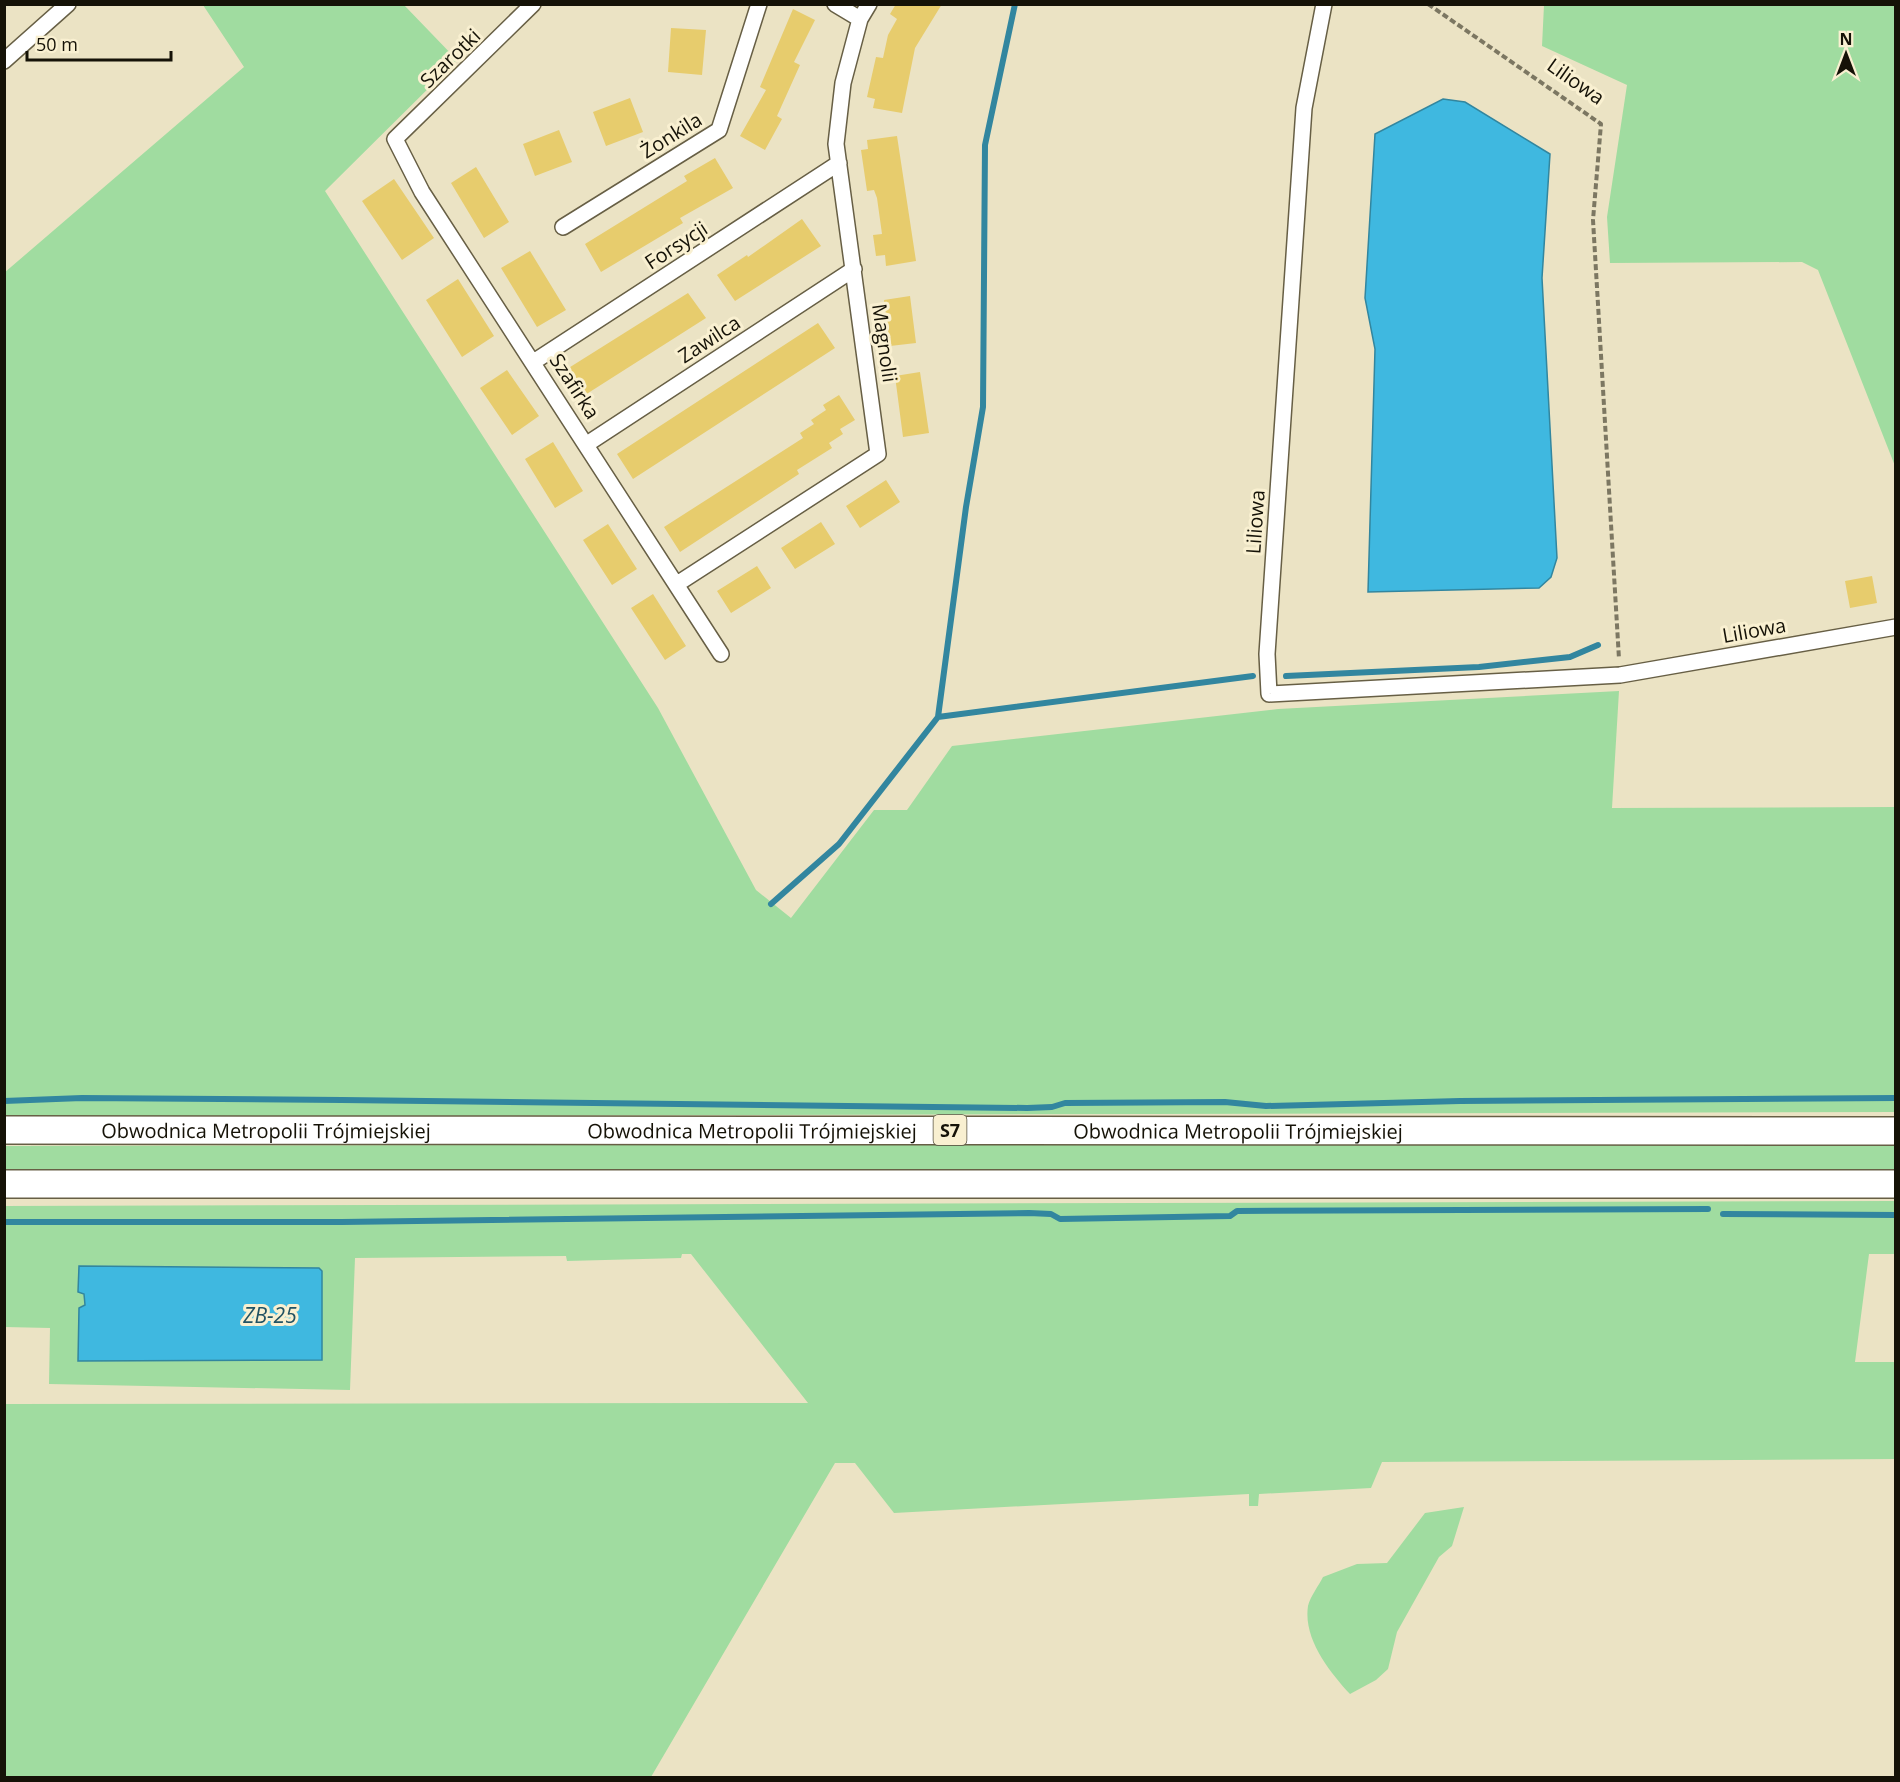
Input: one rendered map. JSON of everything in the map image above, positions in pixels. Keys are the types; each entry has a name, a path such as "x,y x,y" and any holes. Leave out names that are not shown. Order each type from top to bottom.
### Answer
{"highway":[{"name":"Obwodnica Metropolii Trójmiejskiej","path":"4,1130 1896,1131"},
{"path":"4,1184 1896,1184"}],"street":[{"path":"4,61 68,4"},
{"name":"Szarotki","path":"395,139 533,4"},
{"name":"Żonkila","path":"563,227 719,130 759,4"},
{"path":"835,4 860,19"},
{"name":"Magnolii","path":"677,584 878,454 836,144 843,83 860,19 869,4"},
{"name":"Liliowa","path":"1324,4 1304,108 1267,654 1269,694 1620,675 1896,627"},
{"name":"Szafirka","path":"395,139 423,192 722,654"},
{"name":"Forsycji","path":"535,362 839,163"},
{"name":"Zawilca","path":"587,444 854,269"}],"path":[{"name":"Liliowa","path":"1428,4 1601,124 1593,220 1620,675"}],"green space":[{"path":"203,5 404,5 457,60 325,191 658,708 756,890 791,918 874,810 907,810 952,746 1278,709 1619,691 1612,808 1895,807 1895,1112 5,1117 4,273 244,67"},
{"path":"1544,5 1895,5 1895,466 1818,270 1802,262 1610,263 1607,217 1627,85 1542,46"},
{"path":"1895,1142 1896,1173 5,1177 4,1146"},
{"path":"1895,1201 1895,1254 1869,1254 1855,1362 1895,1362 1895,1459 1382,1462 1371,1488 1259,1494 1258,1506 1249,1506 1249,1494 894,1513 855,1463 835,1463 651,1777 5,1777 5,1404 808,1403 691,1254 682,1254 681,1258 567,1261 566,1256 355,1258 350,1390 49,1384 50,1328 5,1327 5,1206"},
{"path":"1464,1507 1452,1546 1439,1557 1397,1632 1388,1669 1376,1680 1350,1694 1334,1676 1320,1654 1310,1631 1308,1606 1323,1577 1357,1564 1387,1563 1425,1513"}],"water":[{"path":"1443,99 1465,102 1550,154 1542,278 1557,558 1551,577 1539,588 1368,592 1375,349 1365,298 1375,134"},
{"name":"ZB-25","path":"79,1266 319,1268 322,1271 322,1360 78,1361 79,1308 85,1305 84,1294 78,1292"}],"building":[{"path":"896,4 942,4 915,48 902,113 873,108 875,99 867,97 876,57 883,58 888,35 897,19 890,14"},
{"path":"793,9 815,20 794,62 800,65 777,116 782,119 765,150 740,136 766,90 760,87"},
{"path":"671,28 706,30 702,75 668,72"},
{"path":"630,98 643,132 606,146 593,112"},
{"path":"559,130 572,162 535,176 523,144"},
{"path":"897,136 916,261 886,266 885,255 876,256 873,235 882,234 877,198 874,190 867,191 861,150 868,149 867,140"},
{"path":"715,158 733,188 680,218 683,223 601,272 585,244 687,181 684,176"},
{"path":"476,167 509,222 484,238 451,183"},
{"path":"394,179 434,238 402,260 362,201"},
{"path":"802,219 821,246 735,301 717,275 747,255 748,257"},
{"path":"530,251 566,310 537,327 501,268"},
{"path":"458,279 494,336 462,357 426,300"},
{"path":"688,293 706,318 585,395 567,369"},
{"path":"910,296 916,343 890,346 884,300"},
{"path":"818,323 835,348 633,479 617,454"},
{"path":"507,370 539,416 512,435 480,388"},
{"path":"920,372 929,433 903,437 895,376"},
{"path":"839,395 855,420 840,429 843,434 829,443 832,448 797,470 799,474 680,552 664,527 803,438 800,433 814,424 811,420 826,410 823,405"},
{"path":"553,442 583,491 555,508 525,459"},
{"path":"886,480 900,502 860,528 846,506"},
{"path":"821,522 835,544 795,569 781,548"},
{"path":"608,524 637,569 612,585 583,540"},
{"path":"757,566 771,588 731,613 717,591"},
{"path":"1872,576 1877,603 1850,608 1845,581"},
{"path":"653,594 686,646 665,660 631,608"}],"waterway":[{"path":"938,717 966,507 983,407 985,145 1015,4"},
{"path":"1286,676 1479,667 1570,657 1598,645"},
{"path":"771,904 839,844 938,717 1253,676"},
{"path":"4,1101 82,1098 1027,1108 1052,1107 1065,1103 1225,1102 1266,1106 1460,1101 1896,1098"},
{"path":"4,1222 342,1222 1029,1213 1051,1214 1060,1219 1230,1216 1237,1211 1708,1209"},
{"path":"1723,1214 1896,1215"}]}
